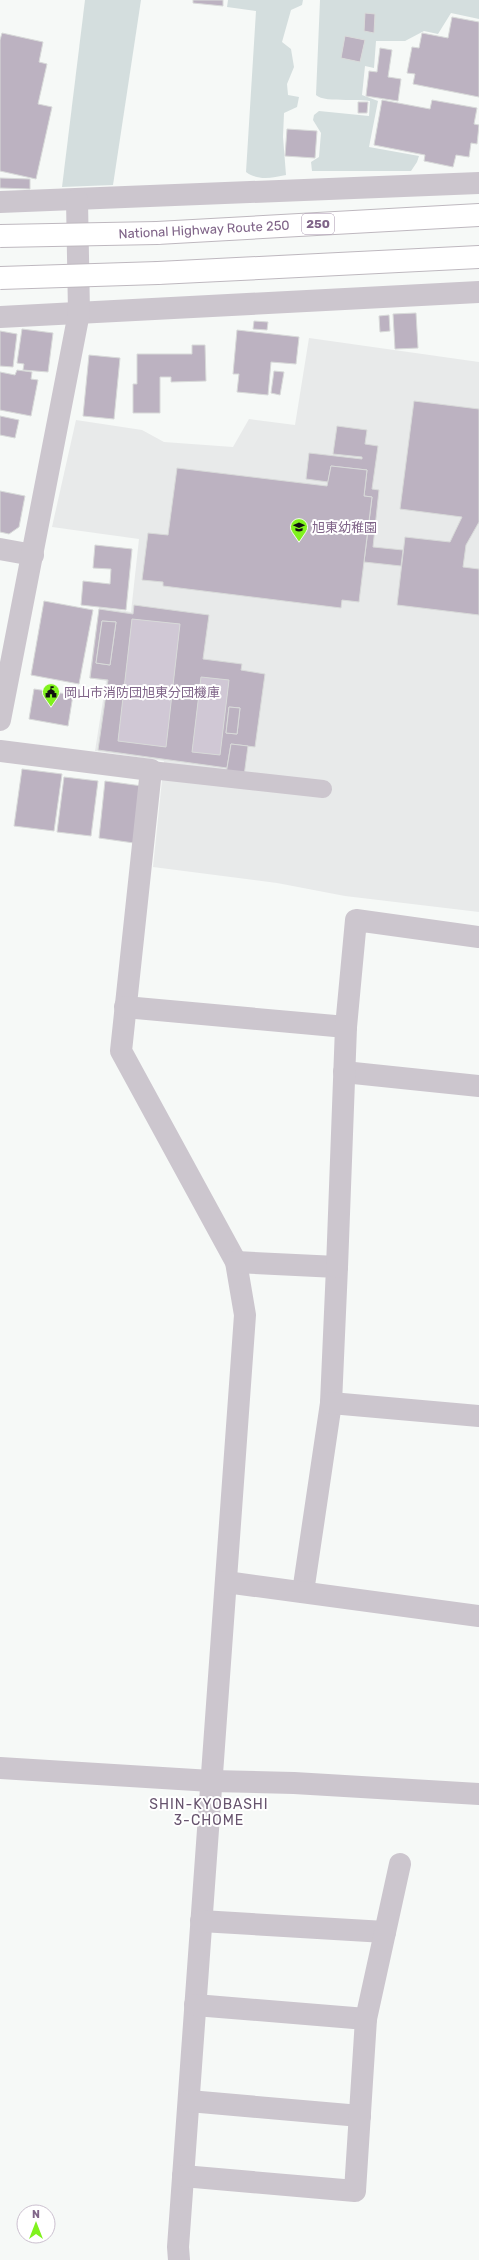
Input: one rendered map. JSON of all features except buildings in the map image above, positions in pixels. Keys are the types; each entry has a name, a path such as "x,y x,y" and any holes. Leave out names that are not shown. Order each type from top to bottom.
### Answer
{"highway":[{"name":"National Highway Route 250","path":"0,236 157,233 479,215"},
{"path":"0,278 158,273 479,257"}],"street":[{"path":"0,202 77,200 479,182"},
{"path":"0,720 79,313 77,200"},
{"path":"0,317 479,292"},
{"path":"0,549 33,555"},
{"path":"0,751 151,770 120,1051 236,1262 245,1315 195,2004 183,2176 179,2260"},
{"path":"303,1592 331,1403 346,1027 356,920 479,937"},
{"path":"125,1007 346,1027"},
{"path":"344,1072 479,1086"},
{"path":"236,1262 337,1267"},
{"path":"331,1403 479,1416"},
{"path":"226,1582 479,1616"},
{"path":"0,1768 211,1781 294,1783 479,1794"},
{"path":"183,2176 355,2191 366,2019 400,1864"},
{"path":"201,1920 385,1932"},
{"path":"195,2004 366,2019"},
{"path":"189,2101 360,2116"}],"lane":[{"path":"151,770 323,789"}],"shaded area":[{"path":"85,0 141,0 113,185 62,187"},
{"path":"228,0 303,0 302,5 291,10 282,42 291,49 294,67 287,84 288,95 299,97 297,107 284,113 283,137 286,175 260,178 246,172 256,11 227,7"},
{"path":"320,0 479,0 479,19 451,13 438,34 424,31 405,41 376,41 374,68 365,66 362,95 378,101 369,147 419,156 411,171 312,171 311,162 319,157 321,133 313,120 314,115 319,111 369,116 370,101 333,100 316,95","holes":["365,13 375,14 373,32 364,31","345,36 365,40 360,62 341,58"]},
{"path":"309,338 479,362 479,912 345,896 277,883 153,867 164,761 95,751 106,681 89,678 99,607 131,612 139,539 52,527 76,420 142,430 164,442 233,447 249,419 295,425"},
{"path":"132,619 180,624 166,747 118,741"},
{"path":"201,677 229,680 220,755 192,752"}],"place":[{"name":"旭東幼稚園","path":"299,542"},
{"name":"岡山市消防団旭東分団機庫","path":"51,707"}],"district":[{"name":"SHIN-KYOBASHI 3-CHOME","path":"209,1812"}]}
